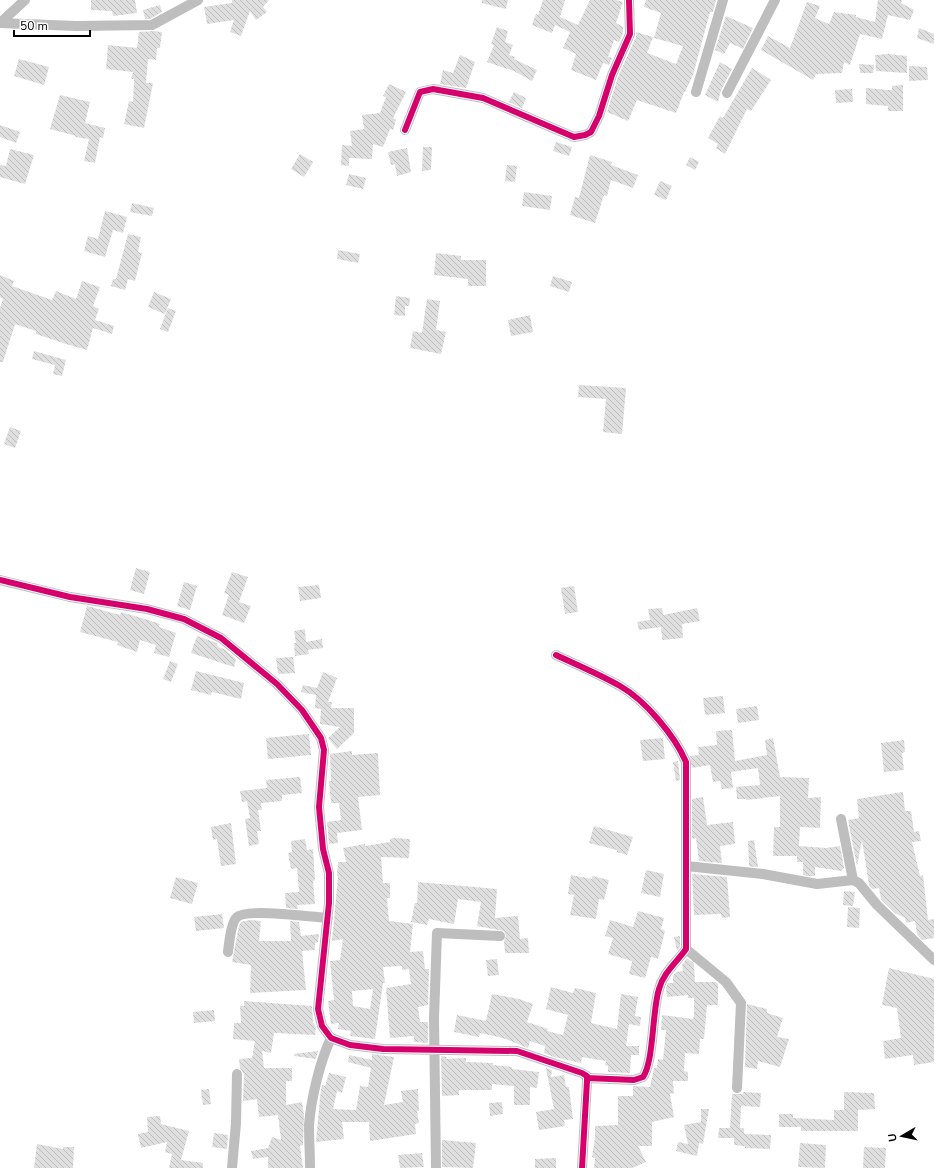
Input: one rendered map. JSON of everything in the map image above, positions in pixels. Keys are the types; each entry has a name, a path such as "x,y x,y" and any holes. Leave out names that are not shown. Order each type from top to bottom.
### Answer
{"street":[{"path":"0,23 25,0"},
{"path":"0,23 76,26 152,25 198,0"},
{"path":"405,130 420,92 433,89 483,98 574,137 586,135 591,132 599,116 612,75 628,43 630,34 629,0"},
{"path":"696,92 723,0"},
{"path":"727,93 775,0"},
{"path":"0,580 70,596 146,609 184,619 221,638 277,684 302,710 321,738 324,763 319,807 323,849 329,873 328,918 318,1009 322,1026 331,1038 350,1045 384,1049 517,1051 582,1073 587,1078 634,1080 643,1078 646,1074 659,989 668,971 686,949 686,762 682,752 651,712 621,686 556,655"},
{"path":"841,820 853,880"},
{"path":"686,866 763,874 818,884 853,880 859,882 877,904 934,960"},
{"path":"228,952 234,921 237,916 243,913 273,913 328,918"},
{"path":"436,1168 435,1049 437,933 500,936"},
{"path":"686,949 726,982 740,1003 737,1088"},
{"path":"310,1168 309,1124 313,1097 323,1056 331,1038"},
{"path":"232,1168 236,1122 237,1074"},
{"path":"582,1168 587,1078"}],"building":[{"path":"91,0 135,0 137,13 113,16 112,11 91,10"},
{"path":"232,0 269,0 263,7 267,12 256,20 250,11 241,36 230,32 234,20 207,24 204,7 232,3"},
{"path":"482,0 508,0 506,9 482,3"},
{"path":"543,0 565,0 560,17 578,25 590,0 616,0 623,2 616,23 623,27 623,33 619,42 614,40 608,57 612,58 609,65 603,63 596,80 571,70 576,54 563,48 570,32 555,25 552,33 532,25 536,14 538,15"},
{"path":"646,0 716,0 713,12 710,12 693,75 684,92 676,113 637,100 628,121 607,112 618,77 636,37 636,32 653,37 647,53 676,64 683,46 654,38 661,13 644,7"},
{"path":"878,0 902,0 901,3 914,10 910,20 888,15 882,39 860,34 850,65 844,62 842,73 816,74 813,80 761,50 768,36 790,48 807,2 820,6 815,18 829,24 834,12 856,15 856,17 875,22"},
{"path":"160,5 162,12 150,19 145,19 143,10"},
{"path":"726,16 753,28 743,49 730,43 724,54 715,50"},
{"path":"497,27 508,31 505,42 513,45 509,55 537,70 532,81 514,71 487,62 494,45 491,44"},
{"path":"919,28 934,34 934,44 917,38"},
{"path":"139,32 162,32 160,48 157,48 156,60 148,59 146,83 153,83 144,128 124,124 129,101 133,102 134,79 131,79 133,72 106,69 108,45 137,48"},
{"path":"888,54 907,56 907,73 876,71 875,55"},
{"path":"460,55 475,62 466,88 440,84 443,70 453,73"},
{"path":"19,59 49,67 44,85 14,76"},
{"path":"720,62 732,69 721,90 718,102 705,95"},
{"path":"859,64 874,65 873,73 860,73"},
{"path":"909,66 927,67 928,80 909,81"},
{"path":"752,68 771,80 751,111 747,109 725,154 716,148 718,144 708,138 720,116 723,118"},
{"path":"389,84 406,92 393,118 396,120 393,130 390,129 383,147 373,144 372,159 349,158 349,166 341,165 342,145 352,146 350,131 364,129 362,115 380,113 386,97 383,96"},
{"path":"903,85 903,111 888,111 888,106 866,104 866,88 892,90 892,86"},
{"path":"852,89 853,102 836,103 835,90"},
{"path":"514,92 526,98 522,108 509,102"},
{"path":"60,95 90,102 85,123 105,128 103,138 100,137 95,163 84,161 89,139 75,137 76,136 50,129"},
{"path":"0,125 20,132 16,143 0,137"},
{"path":"556,142 572,147 569,156 553,151"},
{"path":"423,147 432,147 431,170 422,171"},
{"path":"407,148 411,172 397,176 395,164 391,165 388,152"},
{"path":"10,149 34,155 25,184 0,177 0,165 6,166"},
{"path":"300,154 313,162 304,177 291,169"},
{"path":"590,155 612,162 611,165 638,175 633,188 611,180 607,196 604,195 595,223 570,215 575,197 579,198"},
{"path":"690,157 699,162 695,170 686,165"},
{"path":"507,165 517,166 515,182 505,181"},
{"path":"349,174 366,178 363,189 346,185"},
{"path":"660,181 672,186 666,200 654,195"},
{"path":"524,192 552,196 550,210 522,206"},
{"path":"132,203 154,208 152,216 130,212"},
{"path":"105,211 127,217 123,233 113,230 105,257 84,251 88,236 98,239"},
{"path":"128,234 141,237 138,252 142,253 135,281 128,279 125,290 111,286 113,279 116,279"},
{"path":"338,250 360,254 358,263 337,259"},
{"path":"436,253 461,256 461,260 486,260 486,286 468,286 468,279 434,275"},
{"path":"0,275 14,281 12,286 52,300 56,291 76,299 82,281 100,287 93,306 99,309 95,320 114,326 112,334 93,328 87,350 36,334 36,331 15,324 3,362 0,362 0,308 3,299 0,297"},
{"path":"553,276 572,282 569,292 550,286"},
{"path":"154,292 171,299 165,314 148,307"},
{"path":"396,296 410,298 409,306 405,306 405,316 394,315"},
{"path":"427,299 440,301 436,330 446,332 441,354 410,348 413,331 422,333"},
{"path":"168,308 176,311 168,332 160,329"},
{"path":"530,315 533,332 511,336 508,320"},
{"path":"34,351 66,360 62,376 53,374 55,365 32,359"},
{"path":"579,385 626,388 622,434 603,432 606,399 578,397"},
{"path":"10,427 21,431 15,448 4,444"},
{"path":"136,568 150,572 144,594 130,590"},
{"path":"232,572 248,577 239,602 251,606 244,623 222,615 229,595 224,593"},
{"path":"184,582 197,586 190,610 177,606"},
{"path":"319,585 321,598 300,601 298,587"},
{"path":"574,586 578,612 565,614 561,588"},
{"path":"87,606 120,615 121,612 148,620 160,624 159,627 176,633 169,657 154,653 156,645 140,640 137,652 117,645 118,642 80,632"},
{"path":"662,608 663,615 697,608 700,621 682,624 683,638 662,640 661,627 639,630 637,622 650,620 648,609"},
{"path":"305,629 306,642 322,639 323,648 308,650 309,654 295,656 294,643 296,643 294,631"},
{"path":"197,636 217,643 218,647 224,649 236,659 234,667 191,653"},
{"path":"293,657 295,673 278,674 276,658"},
{"path":"170,661 178,664 171,682 163,679"},
{"path":"196,671 244,683 241,699 212,692 211,695 191,690"},
{"path":"323,672 337,678 328,702 332,702 331,708 354,708 354,733 337,749 328,738 340,727 320,724 321,709 315,708 316,695 301,692 303,685 317,688"},
{"path":"723,696 725,713 705,715 703,698"},
{"path":"757,706 759,720 738,723 736,709"},
{"path":"732,730 735,761 767,755 765,740 773,738 780,777 809,778 808,798 821,797 820,828 800,827 799,846 826,848 840,846 844,868 841,871 815,867 815,876 807,876 803,875 803,862 797,862 797,856 773,856 774,827 780,827 780,796 746,800 737,799 736,787 760,785 758,768 731,772 733,788 722,789 720,781 713,782 710,765 692,768 690,756 699,755 698,747 717,745 716,731"},
{"path":"309,734 311,755 268,759 266,738"},
{"path":"663,738 665,759 643,761 640,740"},
{"path":"904,740 905,752 902,753 904,770 884,772 881,743"},
{"path":"352,751 352,755 378,753 380,795 358,797 362,830 337,833 338,843 329,844 327,822 341,820 339,803 331,803 329,781 331,781 330,754"},
{"path":"678,761 680,780 676,781 673,762"},
{"path":"300,777 302,793 282,795 282,801 261,803 262,810 258,810 261,831 257,831 259,844 249,846 245,819 250,818 247,801 242,802 240,791 267,788 266,780"},
{"path":"903,792 905,811 911,811 914,832 919,831 921,841 912,842 920,876 923,875 928,920 934,919 934,938 922,940 917,934 915,921 906,923 905,918 895,913 881,899 879,888 872,889 869,885 862,840 857,866 848,820 859,818 857,799"},
{"path":"703,797 707,825 733,822 735,844 720,846 722,863 699,861 696,838 692,839 692,799"},
{"path":"231,823 236,864 221,866 217,839 213,840 211,827"},
{"path":"594,826 633,837 627,855 617,852 617,850 589,843"},
{"path":"305,839 307,850 313,849 315,904 297,905 298,909 286,908 285,893 299,892 297,868 291,869 288,853 292,852 291,841"},
{"path":"390,839 410,839 409,858 381,857 383,883 390,883 390,898 387,898 389,921 413,924 410,952 423,951 425,969 429,969 428,1005 418,1007 420,1022 428,1022 428,1043 414,1042 414,1036 390,1038 386,988 411,984 409,969 402,970 402,966 383,967 385,983 383,983 375,1039 350,1036 351,1031 338,1029 339,1023 331,1024 328,1001 334,1000 330,961 340,960 343,939 332,941 338,862 346,862 343,848 390,842","holes":["373,989 370,1009 353,1006 352,991"]},
{"path":"754,840 758,867 749,866 748,841"},
{"path":"646,870 664,874 660,897 641,893"},
{"path":"692,874 727,877 730,917 722,918 721,914 694,915"},
{"path":"571,875 592,879 592,876 609,880 604,900 599,899 596,919 570,915 574,895 568,894"},
{"path":"176,877 198,883 192,904 170,898"},
{"path":"418,882 497,889 495,918 518,916 520,939 528,938 529,953 505,953 504,941 506,936 504,931 477,926 481,902 458,899 454,924 429,919 427,925 411,922 415,903 417,903"},
{"path":"844,891 855,892 853,906 843,905"},
{"path":"848,907 860,908 859,928 847,927"},
{"path":"638,911 664,918 661,929 665,931 658,959 651,957 645,978 629,974 632,961 608,954 613,938 605,936 610,920 633,927"},
{"path":"222,914 224,928 196,931 194,917"},
{"path":"250,920 261,921 259,941 291,941 290,921 299,922 301,936 319,934 318,942 315,943 315,950 302,951 306,990 250,993 251,965 232,962 239,926 241,922"},
{"path":"680,936 680,947 677,950 674,937"},
{"path":"687,958 694,964 695,982 716,982 718,984 718,1005 707,1005 704,1039 700,1039 699,1054 685,1053 684,1071 688,1072 688,1081 673,1081 674,1093 670,1094 674,1117 652,1122 652,1146 638,1146 646,1162 632,1168 594,1168 595,1158 592,1157 595,1126 618,1125 618,1096 633,1096 633,1086 650,1087 654,1068 657,1068 658,1059 663,1060 666,1030 661,1030 662,1015 693,1019 694,998 688,998 688,995 667,997 666,987 668,983 673,983 673,976 676,972 683,971 682,965"},
{"path":"497,959 499,975 488,976 486,960"},
{"path":"889,968 934,979 934,1062 914,1065 913,1055 885,1059 883,1041 901,1038 897,1008 882,1005"},
{"path":"551,987 573,993 575,988 596,993 591,1023 617,1029 621,994 638,997 635,1016 641,1017 640,1026 629,1024 626,1046 639,1046 639,1055 631,1055 630,1073 608,1072 608,1066 605,1065 606,1061 582,1057 581,1063 554,1057 544,1053 545,1046 530,1041 528,1048 503,1038 480,1033 479,1037 454,1032 457,1015 486,1021 492,994 519,999 533,1004 527,1022 548,1029 547,1031 563,1035 568,1015 546,1009"},
{"path":"244,1001 312,1006 313,1022 316,1027 315,1035 274,1033 271,1053 262,1051 264,1068 292,1068 292,1081 286,1081 286,1105 302,1102 304,1115 303,1145 300,1146 303,1168 268,1168 268,1157 253,1159 251,1151 268,1148 272,1137 281,1140 278,1115 259,1117 257,1099 243,1101 244,1074 240,1068 239,1059 252,1058 255,1041 233,1039 234,1023 241,1023 240,1006 244,1006"},
{"path":"747,1004 767,1009 767,1013 783,1018 777,1037 789,1039 780,1067 758,1061 757,1069 745,1067"},
{"path":"214,1010 215,1021 194,1023 193,1012"},
{"path":"318,1051 316,1059 294,1056 294,1054"},
{"path":"372,1054 394,1057 384,1105 403,1102 401,1091 418,1089 419,1111 417,1111 419,1123 415,1124 416,1134 370,1141 369,1122 342,1122 344,1139 316,1142 322,1085 325,1086 329,1073 346,1077 342,1093 337,1091 333,1109 356,1110 360,1086 368,1087 371,1068 348,1062 349,1055 372,1060"},
{"path":"441,1056 447,1057 446,1059 466,1058 466,1062 493,1063 493,1065 512,1067 512,1069 539,1072 537,1088 530,1087 530,1105 514,1105 514,1086 492,1084 492,1090 459,1090 459,1095 442,1096"},
{"path":"546,1068 552,1070 551,1077 564,1075 566,1087 569,1087 573,1119 564,1120 565,1126 539,1130 536,1112 554,1109"},
{"path":"209,1089 211,1104 203,1105 201,1090"},
{"path":"743,1092 761,1093 760,1107 741,1106 740,1128 744,1128 744,1134 771,1135 770,1149 745,1148 745,1146 734,1145 734,1138 718,1138 719,1128 730,1128 732,1094 743,1094"},
{"path":"844,1092 874,1093 875,1109 858,1110 858,1131 801,1131 801,1127 779,1127 779,1114 793,1114 793,1118 834,1120 834,1110 844,1110"},
{"path":"502,1102 503,1114 490,1116 489,1103"},
{"path":"701,1109 709,1109 703,1144 699,1143 697,1156 676,1151 678,1142 688,1144 684,1125 701,1122"},
{"path":"160,1116 161,1124 189,1131 181,1160 203,1163 203,1168 169,1168 172,1154 165,1152 167,1142 141,1148 138,1134 148,1132 147,1117"},
{"path":"214,1133 228,1135 227,1149 212,1147"},
{"path":"442,1140 476,1143 473,1168 442,1167"},
{"path":"800,1143 826,1145 825,1168 798,1167"},
{"path":"37,1144 63,1149 63,1147 74,1147 73,1168 34,1168"},
{"path":"864,1147 886,1148 885,1168 863,1168"},
{"path":"422,1153 424,1167 400,1168 398,1155"},
{"path":"556,1158 556,1168 535,1168 535,1159"}],"cycle path":[{"path":"405,130 420,92 433,89 483,98 574,137 591,132 599,116 612,75 630,34 629,0"},
{"path":"0,580 70,597 147,609 184,619 221,638 277,684 302,710 321,738 324,750 319,807 323,849 329,873 329,903 318,1009 322,1026 331,1038 350,1045 383,1049 517,1051 582,1073 587,1076 582,1168"},
{"path":"556,655 630,692 649,709 667,730 675,741 686,762 686,949 661,983 655,1010 649,1060 647,1070 643,1077 634,1080 587,1078"}]}
